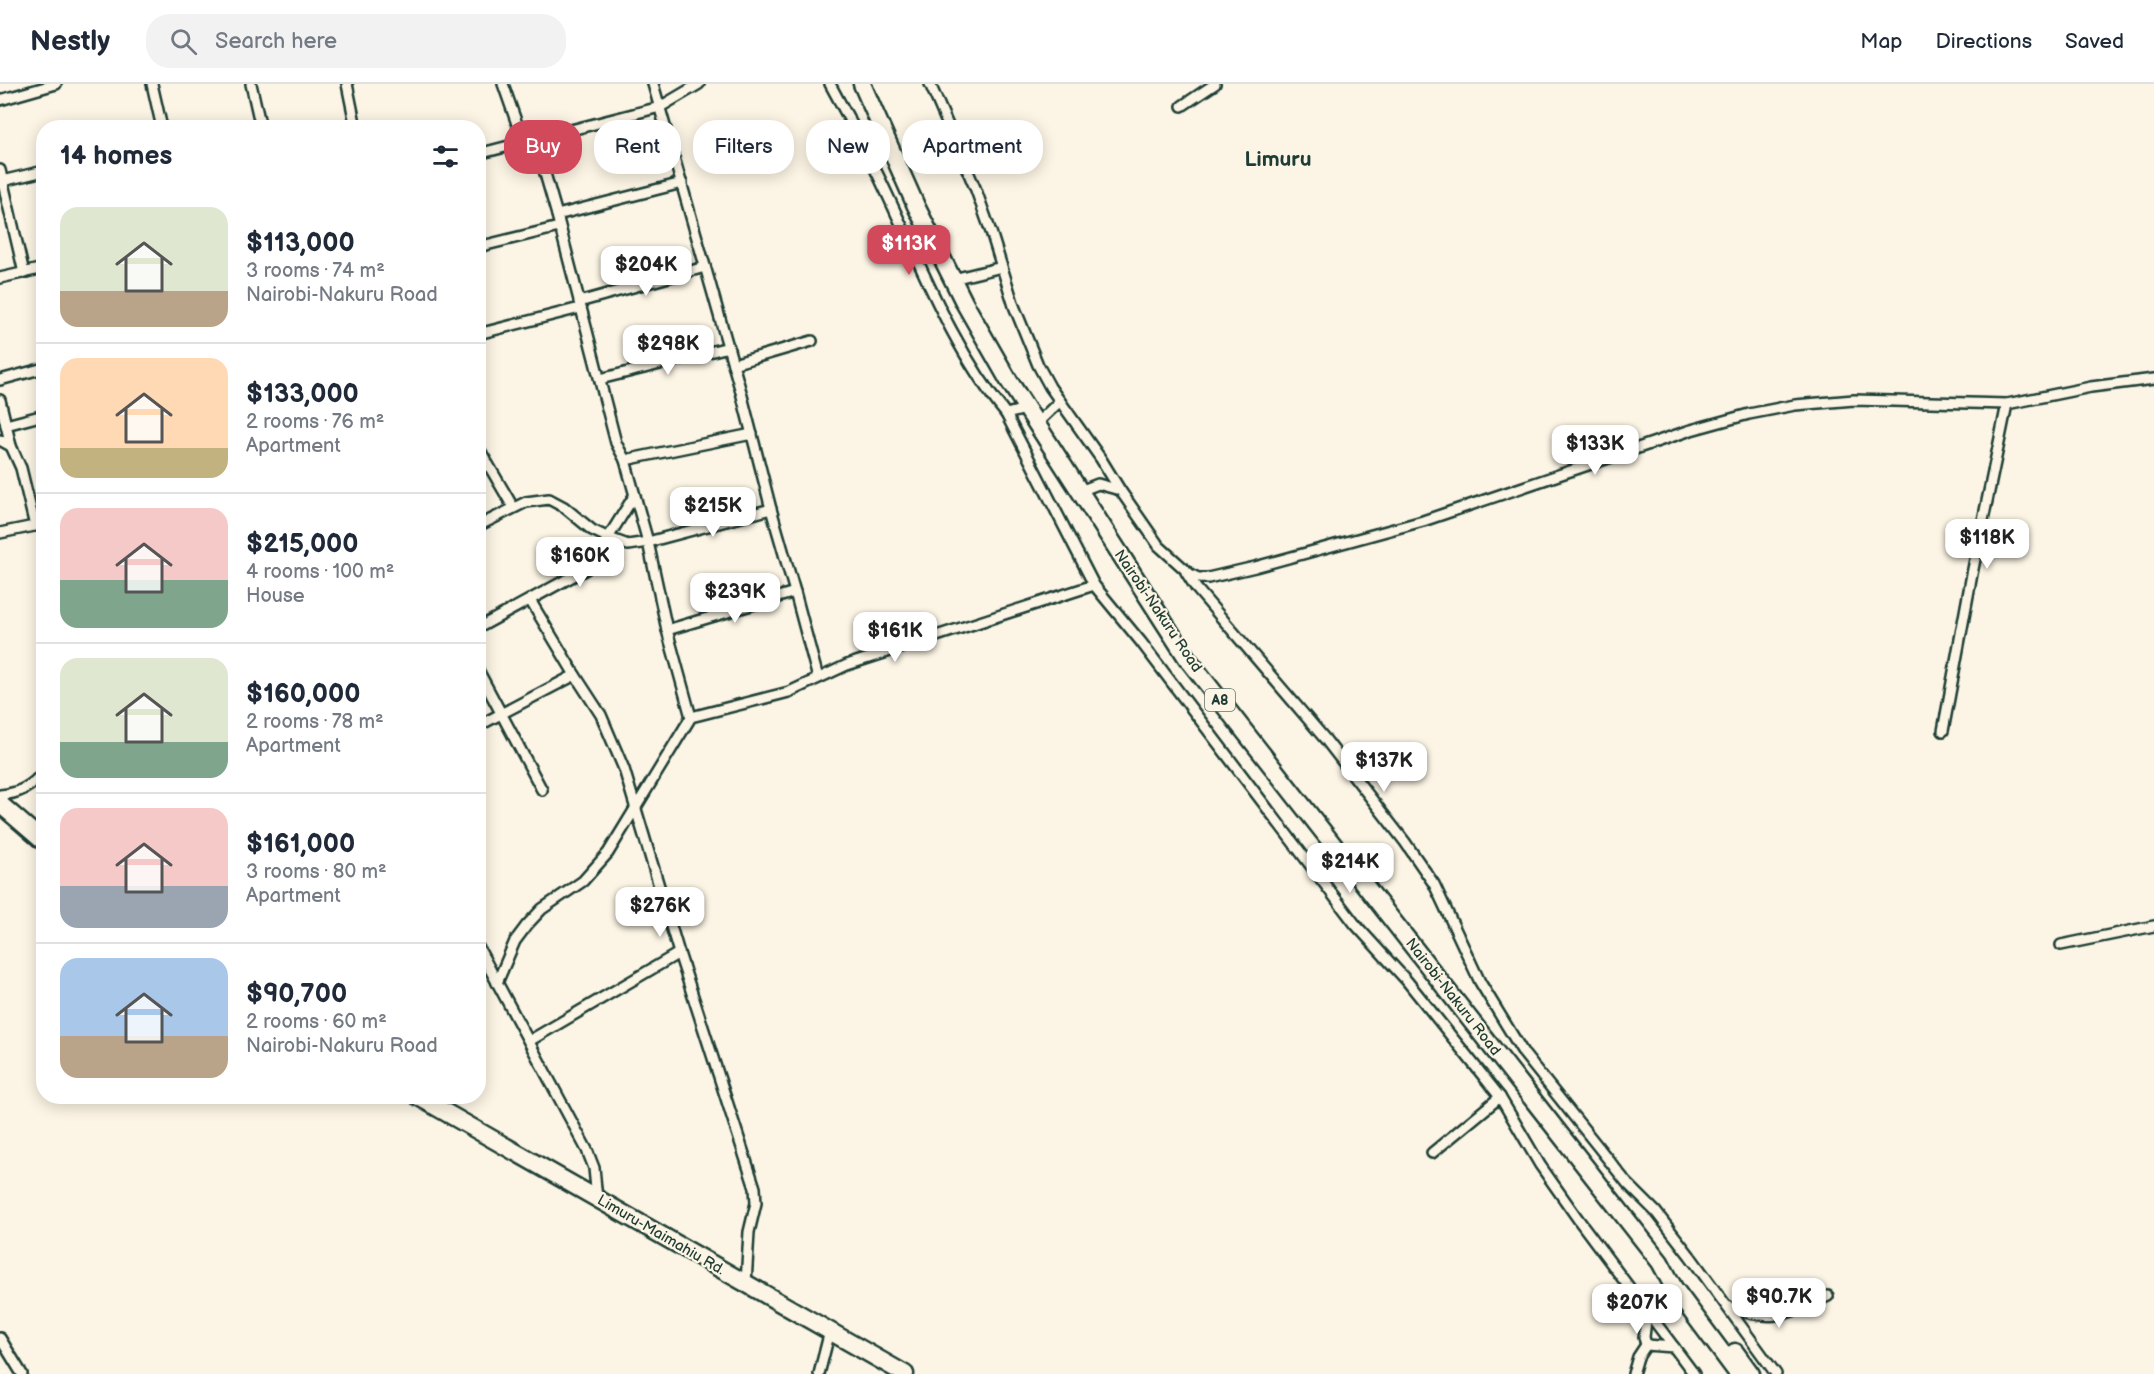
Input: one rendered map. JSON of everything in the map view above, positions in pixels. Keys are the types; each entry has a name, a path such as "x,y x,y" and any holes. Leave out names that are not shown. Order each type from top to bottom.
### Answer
{"highway":[{"name":"Nairobi-Nakuru Road","path":"862,84 916,206 1009,381 1187,658 1660,1262 1681,1282 1751,1374"},
{"path":"0,804 36,835"},
{"name":"Limuru-Maimahiu Rd.","path":"431,1104 905,1374"},
{"name":"Nairobi-Nakuru Road","path":"1660,1262 1674,1288 1738,1374"}],"street":[{"path":"0,100 56,84"},
{"path":"152,84 160,120"},
{"path":"251,84 259,120"},
{"path":"346,84 354,120"},
{"path":"503,84 515,120"},
{"path":"653,84 729,347 818,678"},
{"path":"582,127 660,107 687,87 699,84"},
{"path":"830,84 877,172 925,277 957,338 982,381 1006,414 1094,585 1141,642 1355,924 1407,981 1500,1097 1540,1165 1578,1220 1694,1374"},
{"path":"930,84 976,190 1008,290 1038,365 1159,546 1185,570 1198,578 1208,578 1255,567 1423,521 1669,438 1749,414 1795,405 1854,400 2007,404 2091,387 2154,379"},
{"path":"1182,106 1215,84"},
{"path":"486,151 504,146"},
{"path":"0,170 24,273"},
{"path":"1,182 36,173"},
{"path":"545,174 615,443 625,460 648,542 667,630 691,717"},
{"path":"557,215 682,183"},
{"path":"486,245 559,227"},
{"path":"486,332 705,267"},
{"path":"953,279 1002,267"},
{"path":"0,278 36,270"},
{"path":"733,364 812,341"},
{"path":"600,379 729,347"},
{"path":"0,380 36,370"},
{"path":"0,400 11,446 21,468 36,516"},
{"path":"1036,424 1060,401"},
{"path":"1943,731 2007,404"},
{"path":"1006,414 1026,409"},
{"path":"6,425 36,417"},
{"path":"625,460 753,434"},
{"path":"0,440 11,446"},
{"path":"486,461 513,507"},
{"path":"1080,491 1098,484 1120,490"},
{"path":"486,624 586,569 609,538 634,496"},
{"path":"486,522 513,507 539,498 549,499 564,507 592,530 628,544 648,542 771,509"},
{"path":"0,533 36,526"},
{"path":"1185,570 1196,588 1325,739 1405,842 1434,884 1480,982 1524,1054 1631,1188 1656,1212 1728,1306 1776,1374"},
{"path":"497,983 515,941 527,925 542,909 594,871 608,853 691,717 801,688 856,662 1094,585"},
{"path":"667,630 795,592"},
{"path":"530,600 608,730 636,806 679,953 755,1188 756,1203 749,1232 746,1283"},
{"path":"486,722 575,675"},
{"path":"486,685 542,790"},
{"path":"0,795 27,788 36,782"},
{"path":"2061,945 2154,926"},
{"path":"529,1041 679,953"},
{"path":"486,963 587,1150 594,1168 597,1199"},
{"path":"1509,1067 1524,1054"},
{"path":"1432,1153 1500,1097"},
{"path":"1728,1306 1754,1315 1775,1317 1828,1296"},
{"path":"1646,1345 1644,1337 1647,1311"},
{"path":"819,1374 830,1331"},
{"path":"0,1338 22,1374"},
{"path":"1646,1345 1674,1347"},
{"path":"1633,1374 1641,1351 1646,1345"}],"district":[{"name":"Limuru","path":"1278,159"}]}
